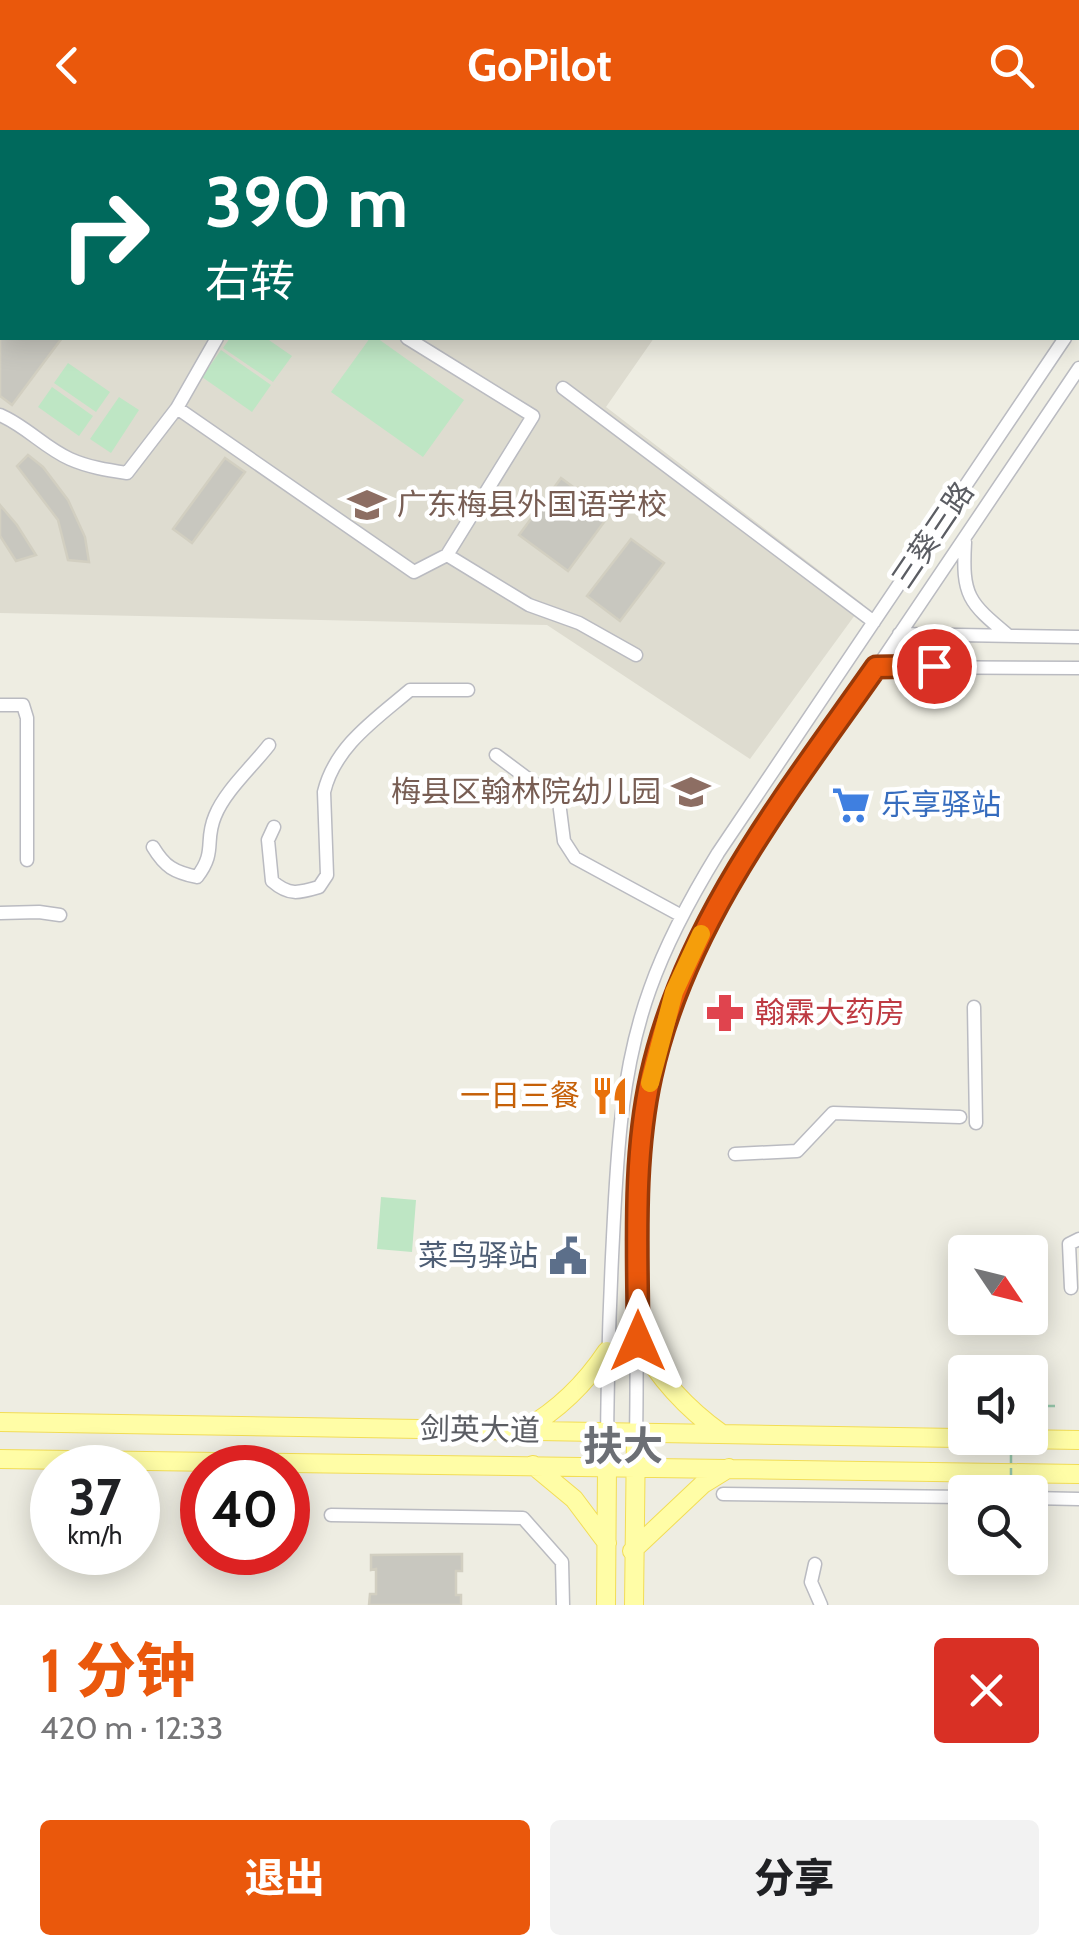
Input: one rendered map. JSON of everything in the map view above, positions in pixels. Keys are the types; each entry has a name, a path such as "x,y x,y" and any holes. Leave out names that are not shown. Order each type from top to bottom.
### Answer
{"main road":[{"path":"638,1341 674,1393 722,1435"},
{"path":"522,1430 561,1405 607,1351"},
{"name":"剑英大道","path":"0,1422 1079,1440"},
{"path":"634,1605 636,1433"},
{"name":"剑英大道","path":"0,1458 1079,1474"},
{"path":"533,1464 574,1499 608,1544"},
{"path":"606,1605 607,1466"},
{"path":"632,1551 703,1484 729,1468"}],"street":[{"path":"0,415 67,458 127,473 177,408 216,340"},
{"path":"177,408 414,572 447,555 533,416 410,340"},
{"name":"三葵三路","path":"607,1466 607,1351 617,1139 628,1071 649,992 680,916 718,854 1064,340"},
{"name":"三葵三路","path":"636,1433 639,1161 651,1078 674,992 711,914 1079,368"},
{"path":"563,388 874,622"},
{"path":"965,539 963,577 970,598 1009,636"},
{"path":"447,555 529,604 579,623 636,654"},
{"path":"899,634 1079,638"},
{"path":"876,667 1079,668"},
{"path":"274,827 268,840 272,882 295,894 319,888 327,875 324,792 350,742 410,690 468,690"},
{"path":"0,705 24,706 27,718 27,860"},
{"path":"153,847 164,865 197,877 210,860 210,831 216,813 270,745"},
{"path":"496,755 559,802 564,841 574,858 680,916"},
{"path":"0,914 60,915"},
{"path":"974,1008 976,1123"},
{"path":"735,1154 798,1151 832,1113 960,1117"},
{"path":"1071,1288 1069,1244 1079,1239"},
{"path":"723,1494 948,1498"},
{"path":"1048,1498 1079,1499"},
{"path":"331,1516 523,1518 562,1562 563,1605"},
{"path":"815,1564 811,1582 822,1605"}],"path":[{"path":"1048,1406 1055,1406"}],"shaded area":[{"name":"广东梅县外国语学校","path":"0,340 653,340 606,407 863,604 750,759 547,625 0,613"}],"green space":[{"path":"229,340 269,340 292,356 273,382 223,348"},
{"path":"369,340 380,340 464,400 423,457 331,392"},
{"path":"221,350 271,385 252,412 202,377"},
{"path":"68,363 110,392 96,412 54,383"},
{"path":"52,387 93,416 79,436 38,407"},
{"path":"119,397 139,410 111,453 90,439"},
{"path":"381,1197 416,1200 412,1252 377,1249"}],"building":[{"path":"0,340 61,340 12,405 0,396"},
{"path":"28,455 43,467 68,500 85,537 89,562 68,560 58,520 17,466"},
{"path":"225,458 245,472 192,543 173,529"},
{"path":"561,478 610,514 568,571 519,535"},
{"path":"0,505 36,555 16,561 0,536"},
{"path":"631,539 664,563 620,621 587,596"},
{"path":"462,1554 462,1571 456,1571 456,1595 461,1595 461,1605 369,1605 370,1594 376,1594 376,1569 371,1570 371,1555"}],"slow traffic":[{"path":"650,1083 674,992 701,934"}],"place":[{"name":"广东梅县外国语学校","path":"367,505"},
{"name":"梅县区翰林院幼儿园","path":"691,792"},
{"name":"乐享驿站","path":"851,805"},
{"name":"翰霖大药房","path":"725,1013"},
{"name":"一日三餐","path":"610,1096"},
{"name":"菜鸟驿站","path":"568,1256"}],"district":[{"name":"扶大","path":"623,1446"}],"route":[{"path":"638,1341 639,1161 651,1078 674,992 711,914 876,667 934,666"}]}
